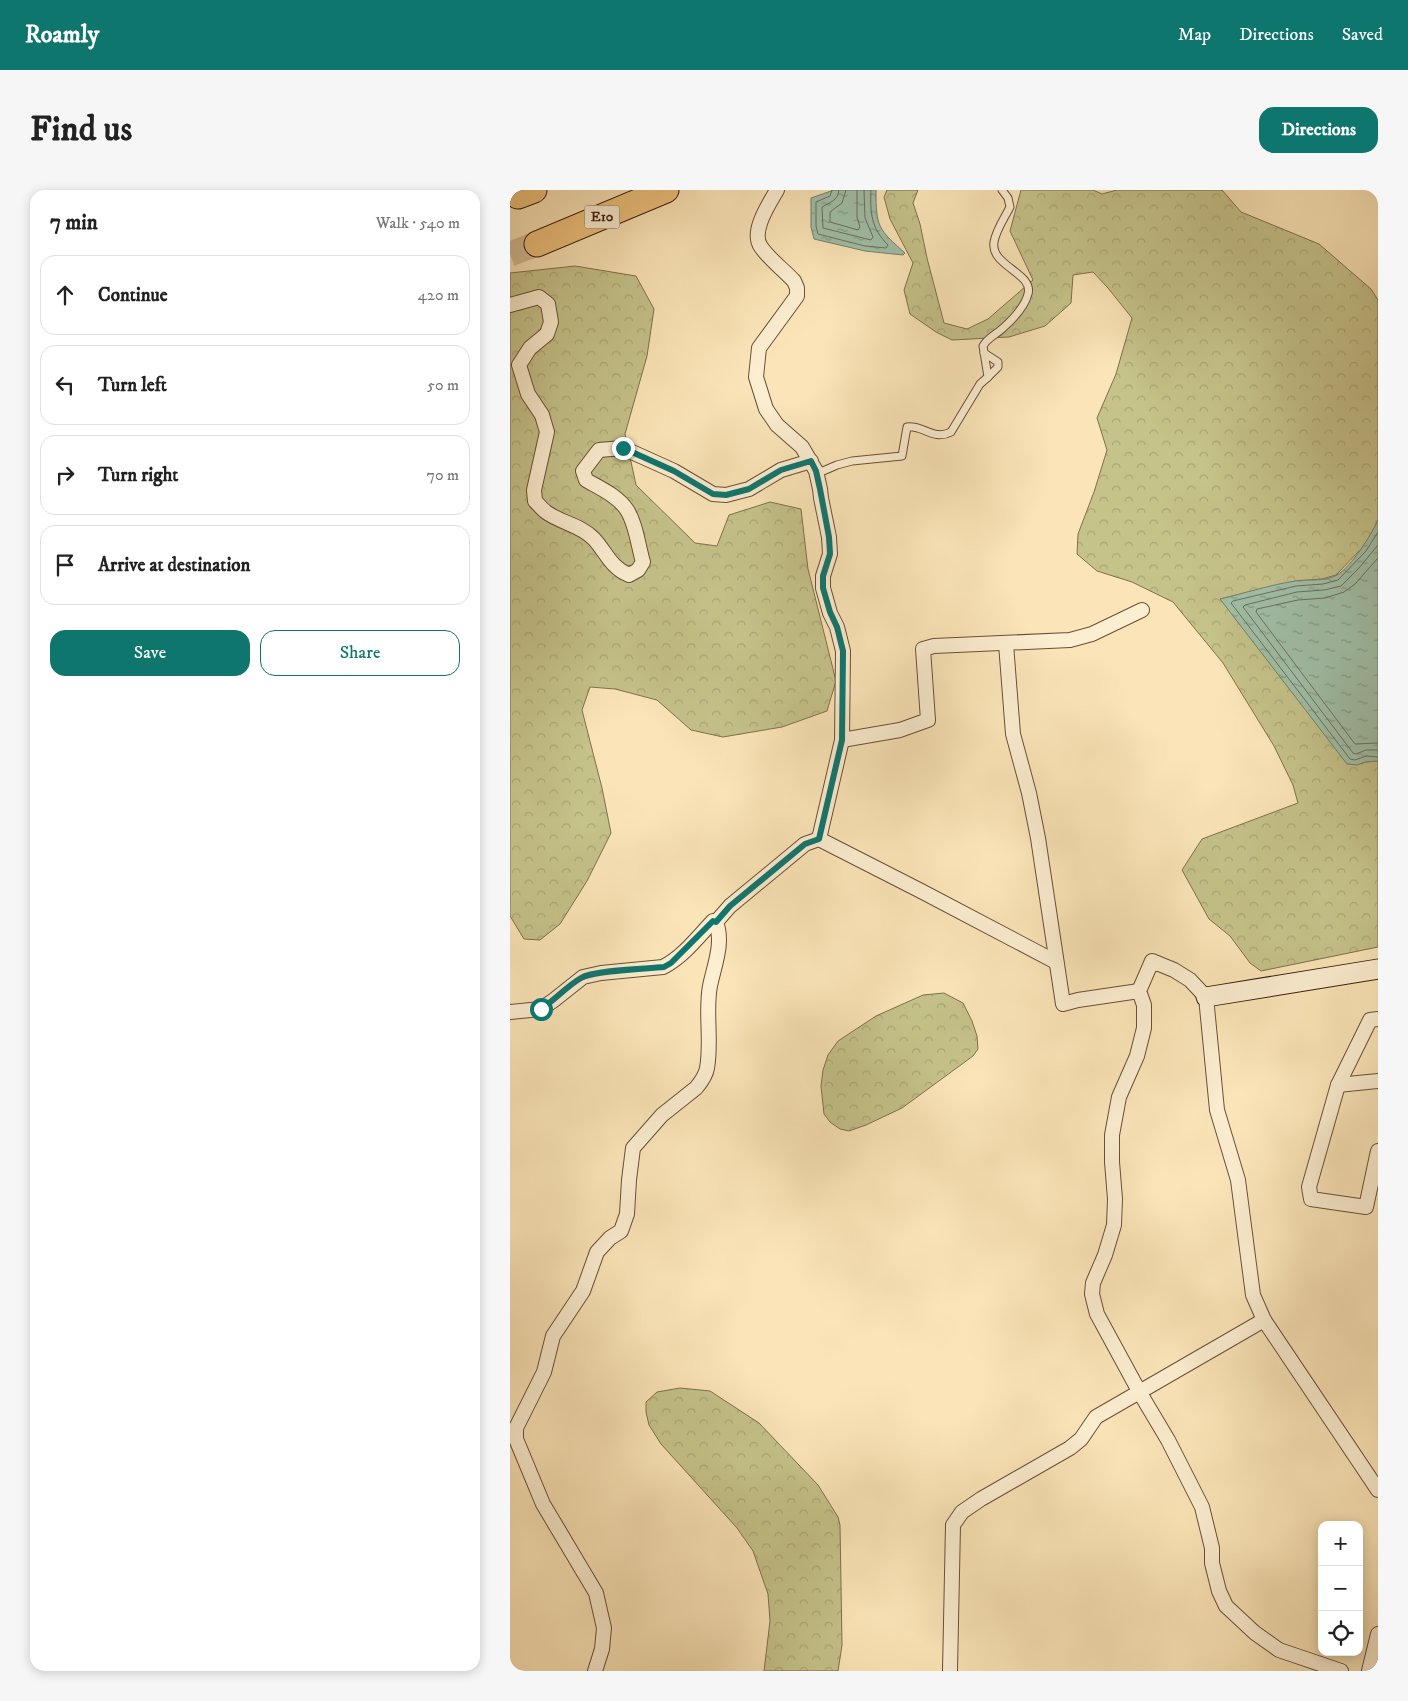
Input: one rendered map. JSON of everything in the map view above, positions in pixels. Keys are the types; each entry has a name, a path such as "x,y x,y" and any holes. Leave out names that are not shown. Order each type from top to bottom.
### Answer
{"highway":[{"name":"E10","path":"538,244 666,190"}],"street":[{"path":"777,190 758,228 756,236 759,246 794,281 797,288 797,296 759,348 756,377 766,409 777,425 802,446 816,474 829,537 830,554 823,576 823,588 830,612 837,627 843,651 842,740 819,839"},
{"path":"510,305 539,297 548,304 551,322 547,334 530,348 519,365 528,394 542,415 547,432 534,490 535,501 547,513 577,526 594,539 610,561 622,572 629,574 638,570 643,562 631,518 626,508 612,495 586,480 583,471 599,450 623,448 674,471 713,494 726,495 749,489 781,470 811,461"},
{"path":"842,740 900,730 928,720 923,649 934,646 1070,640 1092,634 1142,610"},
{"path":"1006,644 1013,734 1029,793 1038,838 1063,1004 1139,991"},
{"path":"510,1012 541,1009 583,977 601,973 664,967 685,951 730,906 805,844 819,839 1056,962"},
{"path":"595,1671 602,1649 604,1628 596,1593 543,1504 516,1439 516,1428 544,1372 553,1336 583,1291 597,1252 610,1238 621,1231 627,1214 634,1148 662,1115 701,1083 707,1070 709,988 717,960 718,929 716,922"},
{"path":"1341,1671 1279,1650 1255,1633 1226,1606 1219,1591 1212,1563 1212,1548 1202,1507 1168,1440 1097,1314 1092,1294 1093,1283 1105,1255 1114,1224 1115,1199 1112,1135 1119,1097 1137,1056 1144,1028 1144,1006 1139,991 1152,961 1174,970 1190,980 1206,997 1217,1110 1238,1180 1253,1295 1264,1320 1378,1490"},
{"path":"1206,997 1378,969"},
{"path":"1378,1019 1370,1020 1338,1085 1309,1187 1312,1199 1366,1207 1378,1151"},
{"path":"1338,1085 1378,1080"},
{"path":"950,1671 953,1525 962,1512 1070,1448 1080,1439 1096,1417 1264,1320"},
{"path":"1369,1671 1378,1634"}],"lane":[{"path":"988,377 983,346 1022,307 1029,293 1025,280 998,257 994,248 994,241 999,226 1010,207 1008,198 1002,190"},
{"path":"816,474 852,461 902,456 907,427 913,427 938,436 951,432 980,384 998,367 998,362 984,354"}],"green space":[{"path":"887,190 918,190 913,203 920,224 944,323 967,329 988,319 1033,280 1010,231 1021,190 1093,190 1102,194 1117,190 1222,190 1241,212 1319,244 1371,289 1378,300 1378,520 1371,536 1336,575 1322,579 1296,581 1220,599 1361,764 1378,761 1378,947 1261,971 1250,963 1230,936 1209,919 1182,870 1202,839 1298,803 1293,785 1274,746 1223,663 1173,602 1132,582 1097,571 1077,554 1078,534 1107,450 1097,418 1116,374 1132,318 1093,272 1073,275 1071,303 1045,326 1009,337 952,340 936,332 910,314 904,290 913,263 890,219 884,197"},
{"path":"575,266 636,276 654,309 647,356 625,434 636,485 695,543 717,546 729,515 770,502 801,509 808,569 836,681 827,711 782,727 723,737 691,730 657,700 615,689 590,687 582,710 602,788 611,833 587,881 560,924 540,940 524,939 510,916 510,273"},
{"path":"944,993 963,1003 972,1021 977,1036 978,1049 973,1056 902,1108 866,1125 849,1131 840,1129 830,1122 824,1114 821,1086 823,1070 828,1055 838,1041 876,1016 923,995"},
{"path":"680,1388 710,1391 759,1423 818,1485 838,1517 840,1525 842,1645 838,1671 764,1671 770,1621 768,1594 753,1551 737,1528 661,1444 649,1425 646,1402 657,1392"}],"water":[{"path":"834,190 876,190 880,226 889,238 905,253 903,255 865,251 814,239 811,227 811,198"},
{"path":"1378,520 1378,761 1357,765 1347,764 1220,599 1300,580 1322,579 1337,575 1355,558"}],"tunnel":[{"path":"510,254 537,244"}],"route":[{"path":"541,1009 583,977 601,973 664,967 671,963 713,921 716,922 730,906 805,844 819,839 842,740 843,651 837,627 830,612 823,588 823,576 830,554 829,537 816,471 811,461 781,470 749,489 726,495 713,494 674,471 623,448"}]}
